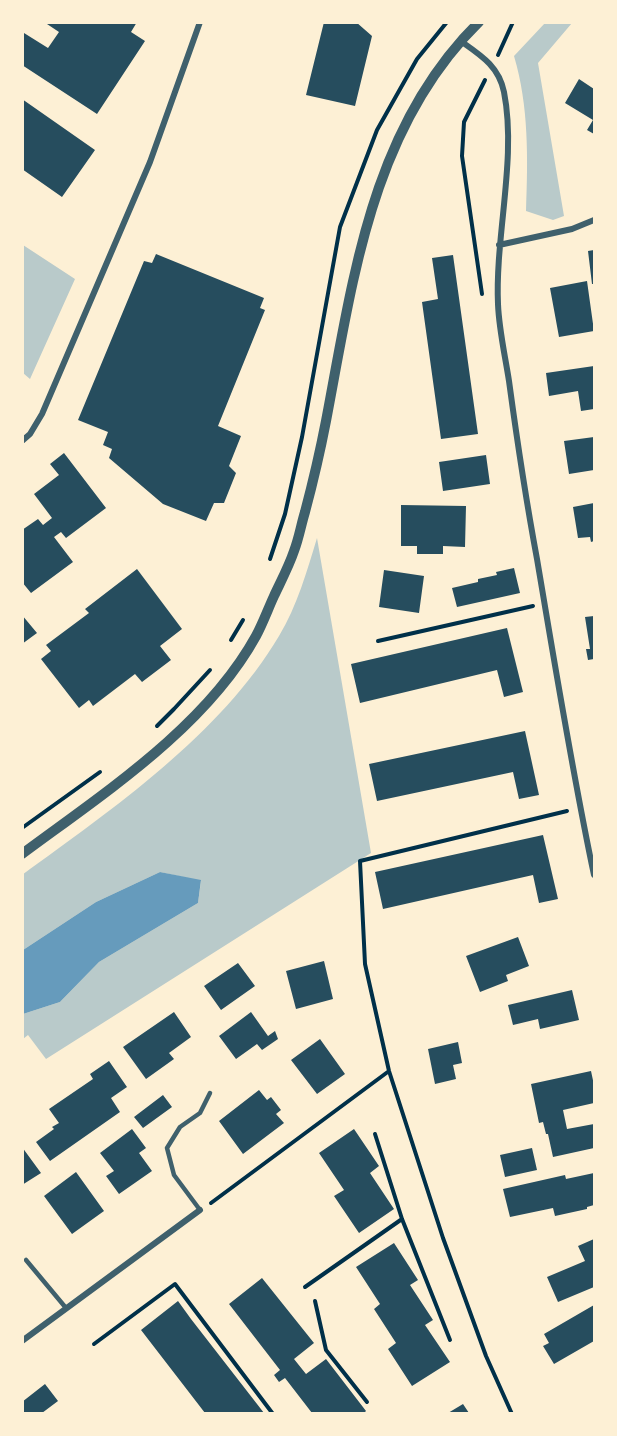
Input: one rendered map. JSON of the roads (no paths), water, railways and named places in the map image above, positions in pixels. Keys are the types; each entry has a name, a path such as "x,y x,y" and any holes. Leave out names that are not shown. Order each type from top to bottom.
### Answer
{"street":[{"path":"22,441 30,434 42,414 150,162 200,22"},
{"path":"22,854 132,772 186,725 218,690 255,637 295,550 318,461 353,280 377,190 396,141 414,106 441,68 479,22"},
{"path":"462,42 494,66 503,88 508,117 507,158 499,245 498,305 523,481 580,808 594,875"},
{"path":"499,245 572,230 594,220"},
{"path":"22,1341 200,1210"}],"lane":[{"path":"200,1210 174,1175 167,1148 180,1127 200,1113 210,1093"},
{"path":"26,1260 66,1308"}],"water":[{"path":"160,872 201,880 198,903 99,962 60,1002 23,1014 23,950 96,902"}]}
